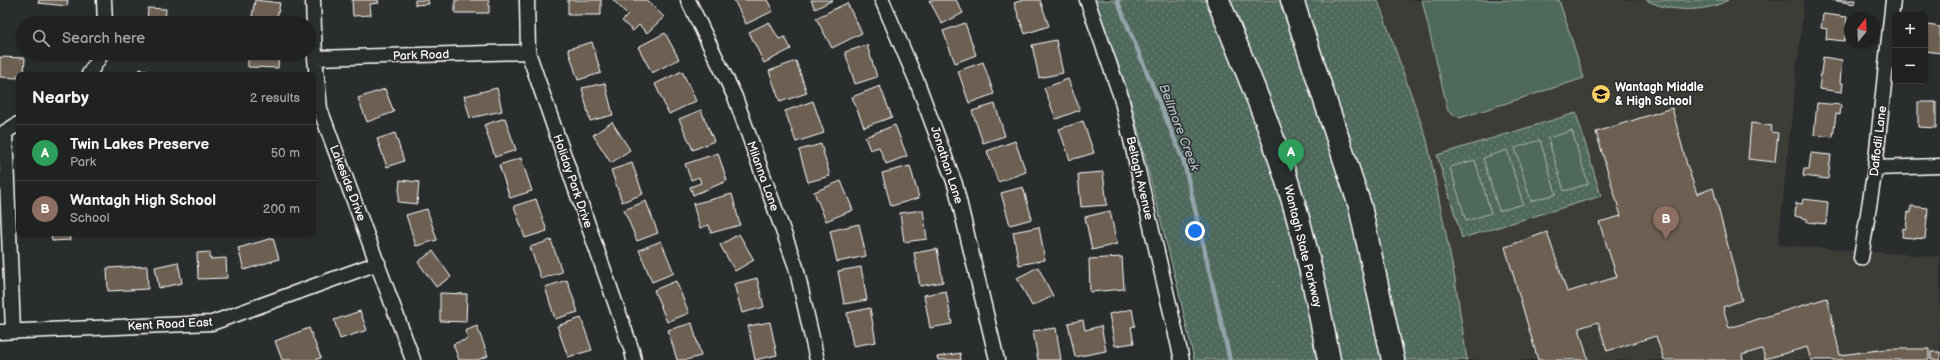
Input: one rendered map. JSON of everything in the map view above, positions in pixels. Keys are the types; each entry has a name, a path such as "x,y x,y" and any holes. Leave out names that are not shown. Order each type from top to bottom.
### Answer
{"highway":[{"name":"Wantagh State Parkway","path":"1218,0 1263,113 1290,190 1312,272 1329,360"},
{"path":"1292,0 1360,206 1393,360"}],"street":[{"path":"104,0 105,16"},
{"name":"Lakeside Drive","path":"313,0 314,16"},
{"name":"Holiday Park Drive","path":"527,0 528,52 634,360"},
{"name":"Milanna Lane","path":"688,0 735,98 796,267 817,360"},
{"name":"Jonathan Lane","path":"882,0 917,82 955,184 997,360"},
{"name":"Beltagh Avenue","path":"1086,0 1121,96 1182,360"},
{"name":"Daffodil Lane","path":"1861,258 1875,168 1893,0"},
{"name":"Park Road","path":"316,58 528,52"},
{"path":"90,72 98,60"},
{"name":"Lakeside Drive","path":"315,60 320,109 413,360"},
{"path":"7,331 3,131 16,125"},
{"path":"1875,168 1940,166"},
{"name":"Kent Road East","path":"7,331 212,323 378,263"}],"shaded area":[{"name":"Wantagh Middle & High School","path":"1380,0 1804,0 1778,245 1940,257 1940,360 1466,360 1440,204"}],"green space":[{"path":"1094,0 1378,0 1427,140 1455,279 1467,360 1194,360 1178,289 1129,94"},
{"path":"1422,0 1559,0 1584,78 1460,118 1448,111"},
{"path":"1646,0 1728,0 1709,7 1698,9 1676,9 1655,4"},
{"path":"1576,113 1601,196 1462,238 1437,155"},
{"path":"1572,131 1588,184 1564,191 1548,138"},
{"path":"1540,140 1556,194 1531,201 1515,148"},
{"path":"1507,150 1523,204 1499,211 1483,158"},
{"path":"1475,160 1491,213 1466,221 1450,167"}],"building":[{"path":"39,0 68,0 67,6 38,3"},
{"path":"255,0 280,3 277,16 252,16"},
{"path":"352,0 378,0 379,3 370,4 371,15 353,16"},
{"path":"415,0 428,0 429,4 415,5"},
{"path":"455,0 489,0 489,13 455,13"},
{"path":"568,0 601,0 601,15 568,15"},
{"path":"613,0 647,0 664,17 647,33 639,25 633,31 622,21 628,15"},
{"path":"734,0 767,0 773,11 746,24"},
{"path":"811,0 833,0 815,9"},
{"path":"929,0 956,0 963,13 942,24"},
{"path":"1023,0 1040,0 1049,26 1025,34 1014,3"},
{"path":"1832,0 1856,0 1855,4"},
{"path":"847,3 862,33 832,48 816,18"},
{"path":"148,8 166,9 166,16 147,16"},
{"path":"1823,14 1844,17 1844,41 1826,39 1827,29 1821,28"},
{"path":"769,22 779,39 785,37 791,49 764,63 749,32"},
{"path":"965,23 976,55 955,63 943,31"},
{"path":"1928,25 1940,27 1940,53 1928,51"},
{"path":"665,33 679,59 652,73 638,47"},
{"path":"1056,40 1063,73 1039,78 1032,45"},
{"path":"592,42 601,73 578,80 568,49"},
{"path":"867,45 877,77 855,84 845,52"},
{"path":"0,57 16,58 16,60 25,60 24,72 16,72 16,78 0,77"},
{"path":"1823,57 1842,60 1840,83 1843,83 1842,92 1819,89"},
{"path":"248,60 279,60 278,68 248,67"},
{"path":"796,61 807,93 780,102 769,71"},
{"path":"983,62 994,94 969,103 958,71"},
{"path":"140,69 150,72 139,72"},
{"path":"682,71 696,101 669,114 655,84"},
{"path":"1068,79 1080,110 1056,119 1044,88"},
{"path":"605,83 613,115 590,121 582,88"},
{"path":"880,86 892,117 864,127 852,97"},
{"path":"497,88 502,111 470,118 464,96"},
{"path":"385,89 394,112 367,122 358,98"},
{"path":"813,101 824,133 796,142 785,111"},
{"path":"1918,102 1936,102 1936,128 1918,127"},
{"path":"1817,103 1841,105 1840,115 1836,114 1833,137 1814,135"},
{"path":"995,104 1005,136 983,143 972,111"},
{"path":"1672,108 1687,165 1697,194 1713,188 1742,300 1723,307 1729,328 1827,298 1840,355 1887,349 1929,349 1929,360 1811,360 1807,347 1765,359 1762,349 1742,355 1743,360 1664,360 1656,336 1607,351 1598,322 1579,328 1588,360 1538,360 1505,247 1547,232 1567,292 1617,277 1599,222 1621,216 1596,132"},
{"path":"701,110 714,141 693,150 679,119"},
{"path":"505,118 516,150 495,157 484,125"},
{"path":"1083,121 1094,153 1070,160 1059,129"},
{"path":"612,122 630,150 611,163 593,135"},
{"path":"1751,123 1772,126 1771,132 1778,133 1775,162 1748,159"},
{"path":"895,125 907,156 886,164 879,147 870,150 865,137"},
{"path":"395,133 404,161 387,167 377,139"},
{"path":"1015,141 1026,172 998,182 987,151"},
{"path":"821,144 830,176 808,182 799,150"},
{"path":"718,153 727,181 693,195 690,187 701,183 699,177 691,180 685,164"},
{"path":"1811,153 1831,155 1828,179 1803,176 1804,169 1809,169"},
{"path":"521,158 532,191 510,198 499,165"},
{"path":"632,163 643,194 622,202 611,170"},
{"path":"910,166 919,198 891,206 882,173"},
{"path":"1103,172 1107,205 1081,207 1078,174"},
{"path":"400,180 419,182 417,204 398,202"},
{"path":"841,181 853,210 826,221 814,192"},
{"path":"1023,187 1032,219 1010,225 1001,193"},
{"path":"732,194 740,225 711,233 709,225 700,228 693,204"},
{"path":"536,199 547,231 525,238 514,206"},
{"path":"1803,199 1828,202 1826,224 1807,222 1807,219 1795,216 1796,203 1802,204"},
{"path":"646,201 658,233 637,241 624,210"},
{"path":"1911,206 1928,208 1925,239 1902,237 1903,228 1906,229 1908,212 1911,213"},
{"path":"427,209 437,240 416,246 406,215"},
{"path":"923,210 927,239 904,242 900,213"},
{"path":"1110,211 1117,244 1092,250 1085,217"},
{"path":"859,224 866,256 837,262 830,231"},
{"path":"1039,227 1045,260 1019,265 1013,232"},
{"path":"739,234 754,260 735,271 720,245"},
{"path":"51,236 69,236 70,240 52,241"},
{"path":"273,238 279,259 244,270 238,248"},
{"path":"551,240 562,272 541,279 530,247"},
{"path":"661,241 674,273 652,282 639,250"},
{"path":"937,249 943,282 920,286 914,253"},
{"path":"433,251 451,277 436,287 418,262"},
{"path":"210,252 210,259 226,258 227,278 198,279 197,253"},
{"path":"1122,257 1124,289 1090,292 1089,259"},
{"path":"178,262 182,283 159,288 155,267"},
{"path":"147,266 148,289 108,291 107,268"},
{"path":"861,267 867,300 844,304 838,271"},
{"path":"1038,267 1053,296 1032,306 1017,278"},
{"path":"757,278 764,307 742,313 734,284"},
{"path":"567,280 578,312 555,319 545,287"},
{"path":"676,281 689,313 667,322 654,290"},
{"path":"946,291 952,324 930,328 924,295"},
{"path":"440,293 467,294 466,322 440,321"},
{"path":"870,308 876,342 853,346 847,313"},
{"path":"1132,309 1135,326 1131,327 1134,343 1115,346 1109,314"},
{"path":"360,311 367,330 340,339 334,320"},
{"path":"581,318 592,350 568,357 557,326"},
{"path":"1083,320 1085,330 1101,326 1106,351 1075,357 1068,323"},
{"path":"770,322 777,355 755,360 748,326"},
{"path":"692,323 701,356 686,360 677,360 668,330"},
{"path":"477,326 488,356 477,360 459,360 453,344 468,339 465,331"},
{"path":"309,328 321,358 314,360 282,360 275,341"},
{"path":"1056,328 1061,360 1038,360 1033,331"},
{"path":"1931,352 1940,352 1940,360 1931,360"},
{"path":"960,353 961,360 938,360 937,357"}],"waterway":[{"name":"Bellmore Creek","path":"1117,0 1184,162 1230,360"}],"place":[{"name":"Wantagh Middle & High School","path":"1601,94"},
{"name":"Twin Lakes Preserve","path":"1291,172"},
{"name":"Wantagh High School","path":"1666,239"}]}
